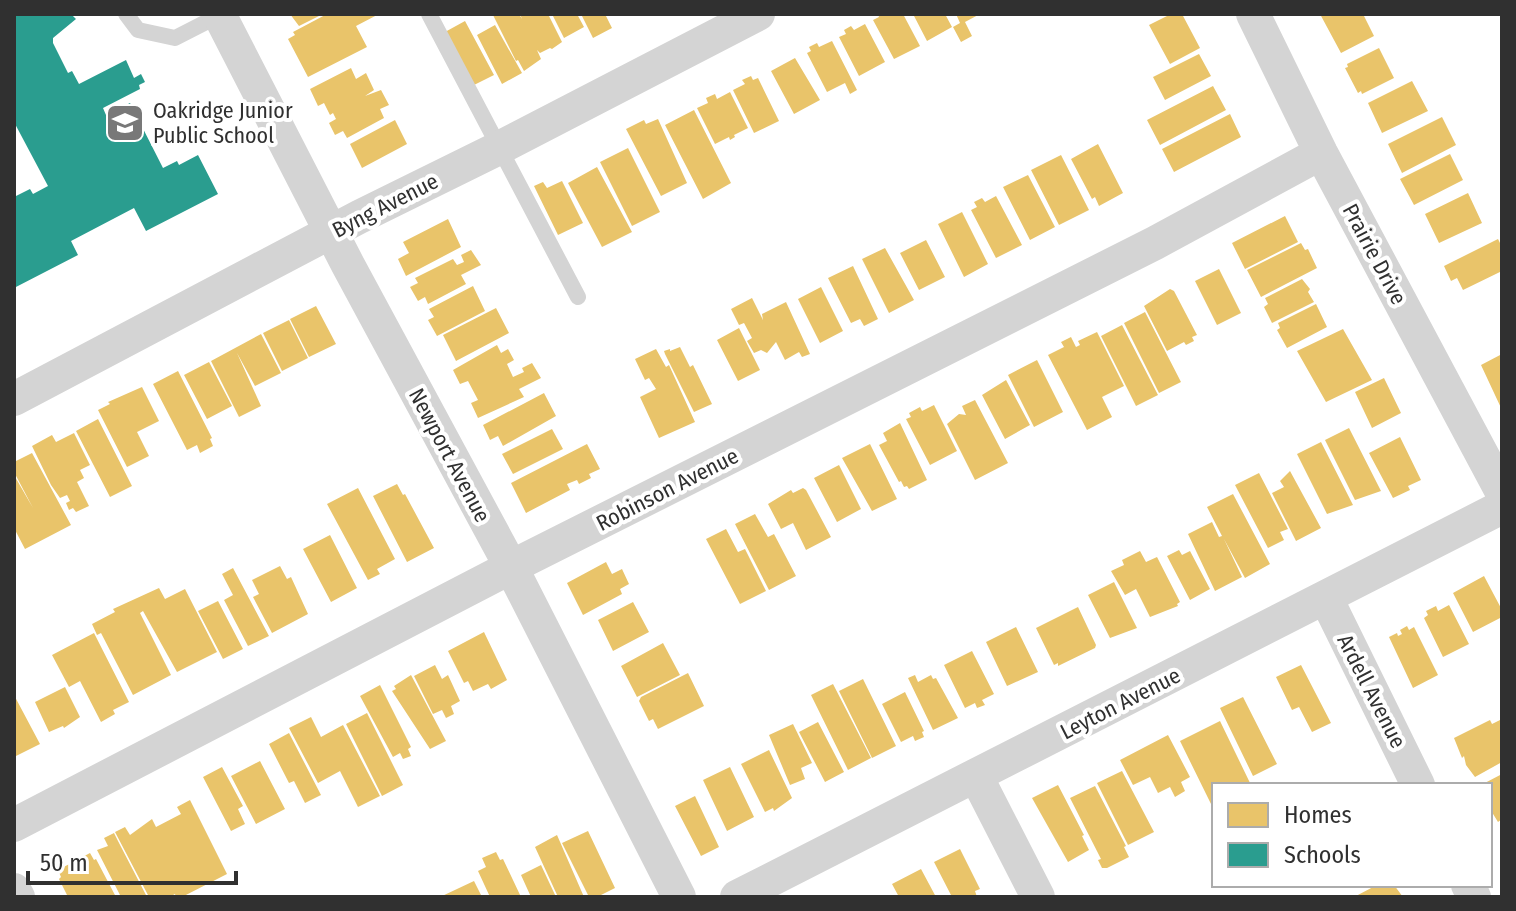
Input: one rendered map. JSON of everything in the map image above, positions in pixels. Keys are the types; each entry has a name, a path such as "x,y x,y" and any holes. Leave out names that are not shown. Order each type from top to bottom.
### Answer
{"street":[{"name":"Newport Avenue","path":"219,14 511,567 679,897"},
{"name":"Byng Avenue","path":"14,399 758,14"},
{"name":"Prairie Drive","path":"1253,14 1321,153 1502,492"},
{"name":"Robinson Avenue","path":"14,825 511,567 1141,250 1321,153"},
{"name":"Leyton Avenue","path":"737,897 1502,507"},
{"name":"Ardell Avenue","path":"1326,598 1417,783"},
{"path":"976,776 1038,897"},
{"path":"14,890 18,897"}],"lane":[{"path":"126,14 138,30 175,38 219,14"},
{"path":"429,14 578,297"}],"building: Homes":[{"path":"290,14 323,14 299,26"},
{"path":"327,14 379,14 356,26 367,47 308,77 288,39 295,35 293,32"},
{"path":"519,14 522,19 520,14 548,14 562,42 540,53 537,50 541,59 524,71 493,15"},
{"path":"552,14 577,14 584,27 564,38"},
{"path":"581,14 605,14 612,28 593,38"},
{"path":"878,14 903,14 920,46 894,59 873,20 879,17"},
{"path":"913,14 945,14 952,27 927,41"},
{"path":"956,14 980,14 965,22 972,36 961,42 953,27 960,23"},
{"path":"1171,14 1182,14 1200,48 1170,64 1149,25"},
{"path":"1320,14 1363,14 1374,36 1341,53"},
{"path":"465,21 494,75 472,86 445,32"},
{"path":"865,24 885,62 859,76 839,37 846,34 844,30 851,26 854,30"},
{"path":"495,25 522,73 502,84 477,35"},
{"path":"832,41 857,90 850,94 845,83 827,92 807,53 811,51 809,47 817,43 819,47"},
{"path":"1379,48 1394,78 1362,94 1361,91 1358,93 1345,68 1347,64"},
{"path":"1199,54 1211,76 1165,100 1153,77"},
{"path":"795,58 820,100 794,114 771,71"},
{"path":"351,68 356,79 366,73 374,90 365,96 381,90 389,105 380,109 384,118 347,138 343,131 335,135 329,123 336,119 333,113 330,115 324,103 318,106 310,89"},
{"path":"751,76 753,80 758,78 779,121 754,133 733,90 745,84 742,80"},
{"path":"1412,81 1428,111 1382,133 1368,103"},
{"path":"1213,86 1226,110 1160,145 1147,120"},
{"path":"730,92 748,128 730,140 729,137 715,144 697,108 708,103 706,98 715,94 717,99"},
{"path":"694,110 731,183 703,199 665,125"},
{"path":"1230,114 1241,137 1174,172 1162,149"},
{"path":"1442,117 1456,145 1402,173 1388,144"},
{"path":"658,119 687,183 661,196 626,129 644,120 646,124"},
{"path":"395,120 407,144 362,168 350,144"},
{"path":"1098,144 1123,193 1099,206 1095,197 1092,199 1071,159"},
{"path":"628,148 660,212 632,226 600,162"},
{"path":"1450,154 1463,180 1414,205 1400,179"},
{"path":"1061,155 1089,210 1059,225 1031,170"},
{"path":"597,167 632,232 602,247 568,183"},
{"path":"1028,175 1055,227 1030,240 1003,187"},
{"path":"562,181 583,223 558,235 534,186 543,182 547,188"},
{"path":"1468,193 1482,223 1439,243 1425,214"},
{"path":"996,196 1022,245 996,258 971,210 977,207 974,202 982,198 985,202"},
{"path":"962,212 988,264 964,277 938,224"},
{"path":"1285,216 1298,242 1245,269 1232,243"},
{"path":"448,219 461,247 406,276 398,259 409,253 403,242"},
{"path":"1498,239 1502,247 1502,271 1463,290 1457,278 1451,281 1444,266"},
{"path":"926,240 945,277 919,290 900,253"},
{"path":"1301,243 1305,250 1308,249 1317,268 1261,297 1247,270"},
{"path":"885,248 914,300 889,313 862,259"},
{"path":"471,250 481,265 461,275 466,284 428,304 425,297 418,301 410,287 418,283 415,278 453,259 457,265 464,262 461,255"},
{"path":"853,266 878,319 864,326 860,319 851,323 828,278"},
{"path":"1219,269 1241,313 1217,325 1195,281"},
{"path":"1302,279 1310,289 1308,292 1314,302 1272,323 1264,307 1268,304 1265,298"},
{"path":"473,286 485,311 437,336 428,320 434,317 429,309"},
{"path":"821,287 843,331 820,343 798,299"},
{"path":"1170,289 1174,291 1197,335 1192,337 1194,341 1186,345 1184,342 1167,351 1144,306"},
{"path":"752,298 763,320 762,314 786,302 810,354 802,357 799,352 785,360 776,342 767,353 761,350 754,353 747,341 752,338 744,323 739,325 731,309"},
{"path":"1316,304 1327,327 1287,348 1277,330 1280,328 1278,323"},
{"path":"316,306 336,344 309,357 290,319"},
{"path":"496,308 509,333 456,361 443,335"},
{"path":"1145,312 1181,382 1159,393 1124,323"},
{"path":"289,320 308,358 282,371 263,333"},
{"path":"1122,325 1158,395 1136,406 1101,336"},
{"path":"739,328 760,370 738,381 717,340"},
{"path":"1343,329 1372,380 1326,402 1297,351"},
{"path":"1097,332 1124,386 1102,397 1112,417 1087,430 1048,355 1064,347 1061,342 1071,337 1076,347 1080,345 1078,341"},
{"path":"261,334 281,373 255,386 237,353 261,406 239,417 211,361"},
{"path":"497,345 501,353 508,349 514,360 507,364 513,377 524,372 522,368 532,363 541,378 519,389 524,397 478,418 471,403 478,400 468,381 460,384 453,370"},
{"path":"680,347 690,367 693,365 712,404 694,412 664,351"},
{"path":"656,349 666,367 669,365 695,422 659,438 640,397 656,389 649,378 645,380 635,359"},
{"path":"1502,354 1502,410 1481,365"},
{"path":"1037,360 1063,412 1034,427 1008,375"},
{"path":"209,362 232,406 207,419 184,375"},
{"path":"178,371 212,438 213,446 200,453 197,445 187,450 153,384"},
{"path":"1384,378 1401,413 1372,428 1355,392"},
{"path":"1006,380 1030,425 1005,439 982,395"},
{"path":"142,387 159,421 137,432 149,456 127,467 98,410 110,404 108,402"},
{"path":"544,393 556,416 503,446 498,436 490,440 483,425"},
{"path":"975,400 1008,463 975,480 947,424 959,414 966,415 962,406"},
{"path":"934,405 957,451 930,465 906,419 911,417 909,413 920,407 922,411"},
{"path":"98,419 132,486 110,497 76,431"},
{"path":"900,423 927,480 909,489 899,482 879,445 887,441 883,433"},
{"path":"1349,428 1381,491 1355,500 1325,440"},
{"path":"552,429 563,449 513,474 502,454"},
{"path":"74,433 90,465 80,470 84,478 77,482 89,506 76,512 73,508 69,510 67,495 60,498 51,485 32,446 52,435 56,442"},
{"path":"1400,437 1421,480 1408,486 1410,490 1393,498 1369,453"},
{"path":"1321,442 1353,505 1327,514 1297,454"},
{"path":"587,444 600,469 579,484 577,480 567,484 570,490 526,513 511,483"},
{"path":"870,444 897,499 872,511 842,458"},
{"path":"32,453 71,525 25,549 14,528 14,475 33,508 14,472 14,462"},
{"path":"839,465 861,509 837,522 814,478"},
{"path":"1290,471 1321,528 1296,541 1272,493 1284,487 1280,481"},
{"path":"1259,473 1288,529 1280,532 1284,540 1268,548 1235,485"},
{"path":"397,484 434,548 407,562 373,496"},
{"path":"358,488 395,559 377,569 380,574 368,580 327,504"},
{"path":"803,488 831,537 806,550 793,523 781,529 768,504 791,490 793,493"},
{"path":"1233,494 1270,564 1245,578 1224,539 1242,577 1215,591 1188,534 1212,522 1219,537 1222,536 1207,507"},
{"path":"755,514 768,537 774,534 796,576 769,590 735,524"},
{"path":"726,529 738,552 745,549 766,591 740,604 706,539"},
{"path":"330,535 357,588 331,602 303,549"},
{"path":"1179,550 1182,555 1190,551 1210,589 1190,600 1167,556"},
{"path":"1140,551 1146,562 1157,557 1180,602 1178,606 1150,617 1136,589 1125,595 1111,571 1124,565 1122,560"},
{"path":"606,562 612,574 622,569 629,584 620,589 622,594 583,615 567,583"},
{"path":"280,566 287,579 291,577 308,614 272,633 253,597 259,594 252,580"},
{"path":"233,568 269,636 248,646 224,600 233,595 222,574"},
{"path":"1484,576 1502,610 1502,617 1473,632 1453,593"},
{"path":"1114,582 1137,628 1110,638 1088,595"},
{"path":"159,588 165,599 185,589 217,652 177,672 143,611 140,613 171,675 133,695 101,633 97,635 92,624 115,612 113,609"},
{"path":"218,601 243,649 223,659 198,611"},
{"path":"633,602 649,632 613,651 598,620"},
{"path":"1449,605 1469,644 1443,657 1424,618 1428,615 1426,611 1436,606 1438,611"},
{"path":"1078,607 1095,648 1058,666 1058,663 1054,665 1036,628"},
{"path":"1407,626 1409,630 1414,627 1438,675 1413,688 1389,637 1402,634 1400,630"},
{"path":"1016,627 1038,672 1007,686 986,642"},
{"path":"484,632 507,680 491,689 488,684 473,691 468,681 464,683 448,651"},
{"path":"94,633 129,702 113,710 115,714 101,722 80,681 69,687 52,655"},
{"path":"663,643 680,675 637,697 621,666"},
{"path":"972,651 994,694 982,700 985,705 977,708 975,703 965,708 944,665"},
{"path":"435,665 442,679 448,675 460,701 451,706 454,714 446,718 442,710 433,714 414,676"},
{"path":"1301,665 1331,723 1312,732 1299,707 1292,710 1276,677"},
{"path":"688,673 704,706 658,729 653,719 649,721 639,701 641,697"},
{"path":"411,675 446,741 430,749 392,691 396,689 394,686"},
{"path":"915,675 918,682 931,675 933,679 936,678 958,718 933,730 908,678"},
{"path":"863,679 896,746 872,758 839,691"},
{"path":"833,684 871,758 848,770 811,695"},
{"path":"380,685 411,747 408,749 411,756 403,759 400,753 393,757 360,696"},
{"path":"65,687 80,717 64,728 49,732 35,702"},
{"path":"905,692 924,737 915,741 913,736 901,742 882,704"},
{"path":"14,695 40,744 14,757"},
{"path":"1243,697 1277,764 1253,776 1220,708"},
{"path":"367,713 403,785 382,796 346,724"},
{"path":"311,717 321,737 343,725 380,796 358,807 340,771 318,783 289,728"},
{"path":"1502,719 1502,762 1475,777 1466,765 1464,756 1462,758 1454,738 1490,720 1492,724"},
{"path":"1220,721 1250,783 1212,783 1212,806 1180,741"},
{"path":"818,722 844,772 825,782 799,732"},
{"path":"793,724 812,763 801,768 805,779 790,785 769,735"},
{"path":"289,733 321,795 305,803 294,781 289,783 269,744"},
{"path":"1168,735 1190,777 1181,782 1185,791 1175,797 1170,787 1158,793 1150,777 1133,785 1120,760"},
{"path":"769,750 792,798 774,811 773,808 765,812 741,764"},
{"path":"260,761 285,809 256,824 231,776"},
{"path":"222,767 243,806 238,809 245,824 231,831 203,777"},
{"path":"730,767 754,817 727,831 703,780"},
{"path":"1122,771 1154,832 1128,845 1097,783"},
{"path":"1502,774 1502,819 1498,822 1492,812 1492,783 1485,783"},
{"path":"1058,785 1089,850 1068,862 1032,798"},
{"path":"1095,786 1129,857 1107,868 1102,868 1098,860 1101,859 1070,798"},
{"path":"695,796 719,847 701,856 675,806"},
{"path":"190,800 227,874 182,897 175,894 149,897 115,832 125,827 130,835 152,819 156,827 181,814 177,807"},
{"path":"588,831 615,888 597,897 589,897 562,843"},
{"path":"114,833 147,897 121,897 97,850 108,846 104,838"},
{"path":"557,835 584,897 558,897 535,847"},
{"path":"960,849 980,889 975,891 977,897 952,897 934,862"},
{"path":"496,852 500,860 503,859 521,897 490,897 478,871 486,867 482,858"},
{"path":"90,853 116,897 68,897 58,870"},
{"path":"541,865 556,897 531,897 521,875"},
{"path":"921,869 936,897 899,897 892,884"},
{"path":"474,881 482,897 440,897"},
{"path":"1373,887 1396,887 1403,897 1354,897"}],"building: Schools":[{"path":"14,14 71,14 76,19 53,38 53,43 68,73 72,71 79,84 126,60 134,78 141,74 145,82 139,85 140,89 103,108 106,115 130,103 163,168 177,161 179,165 198,155 218,194 146,231 134,208 71,241 78,255 14,288 14,197 30,189 33,194 48,186 14,122"}],"place":[{"name":"Oakridge Junior Public School","path":"125,123"}]}
